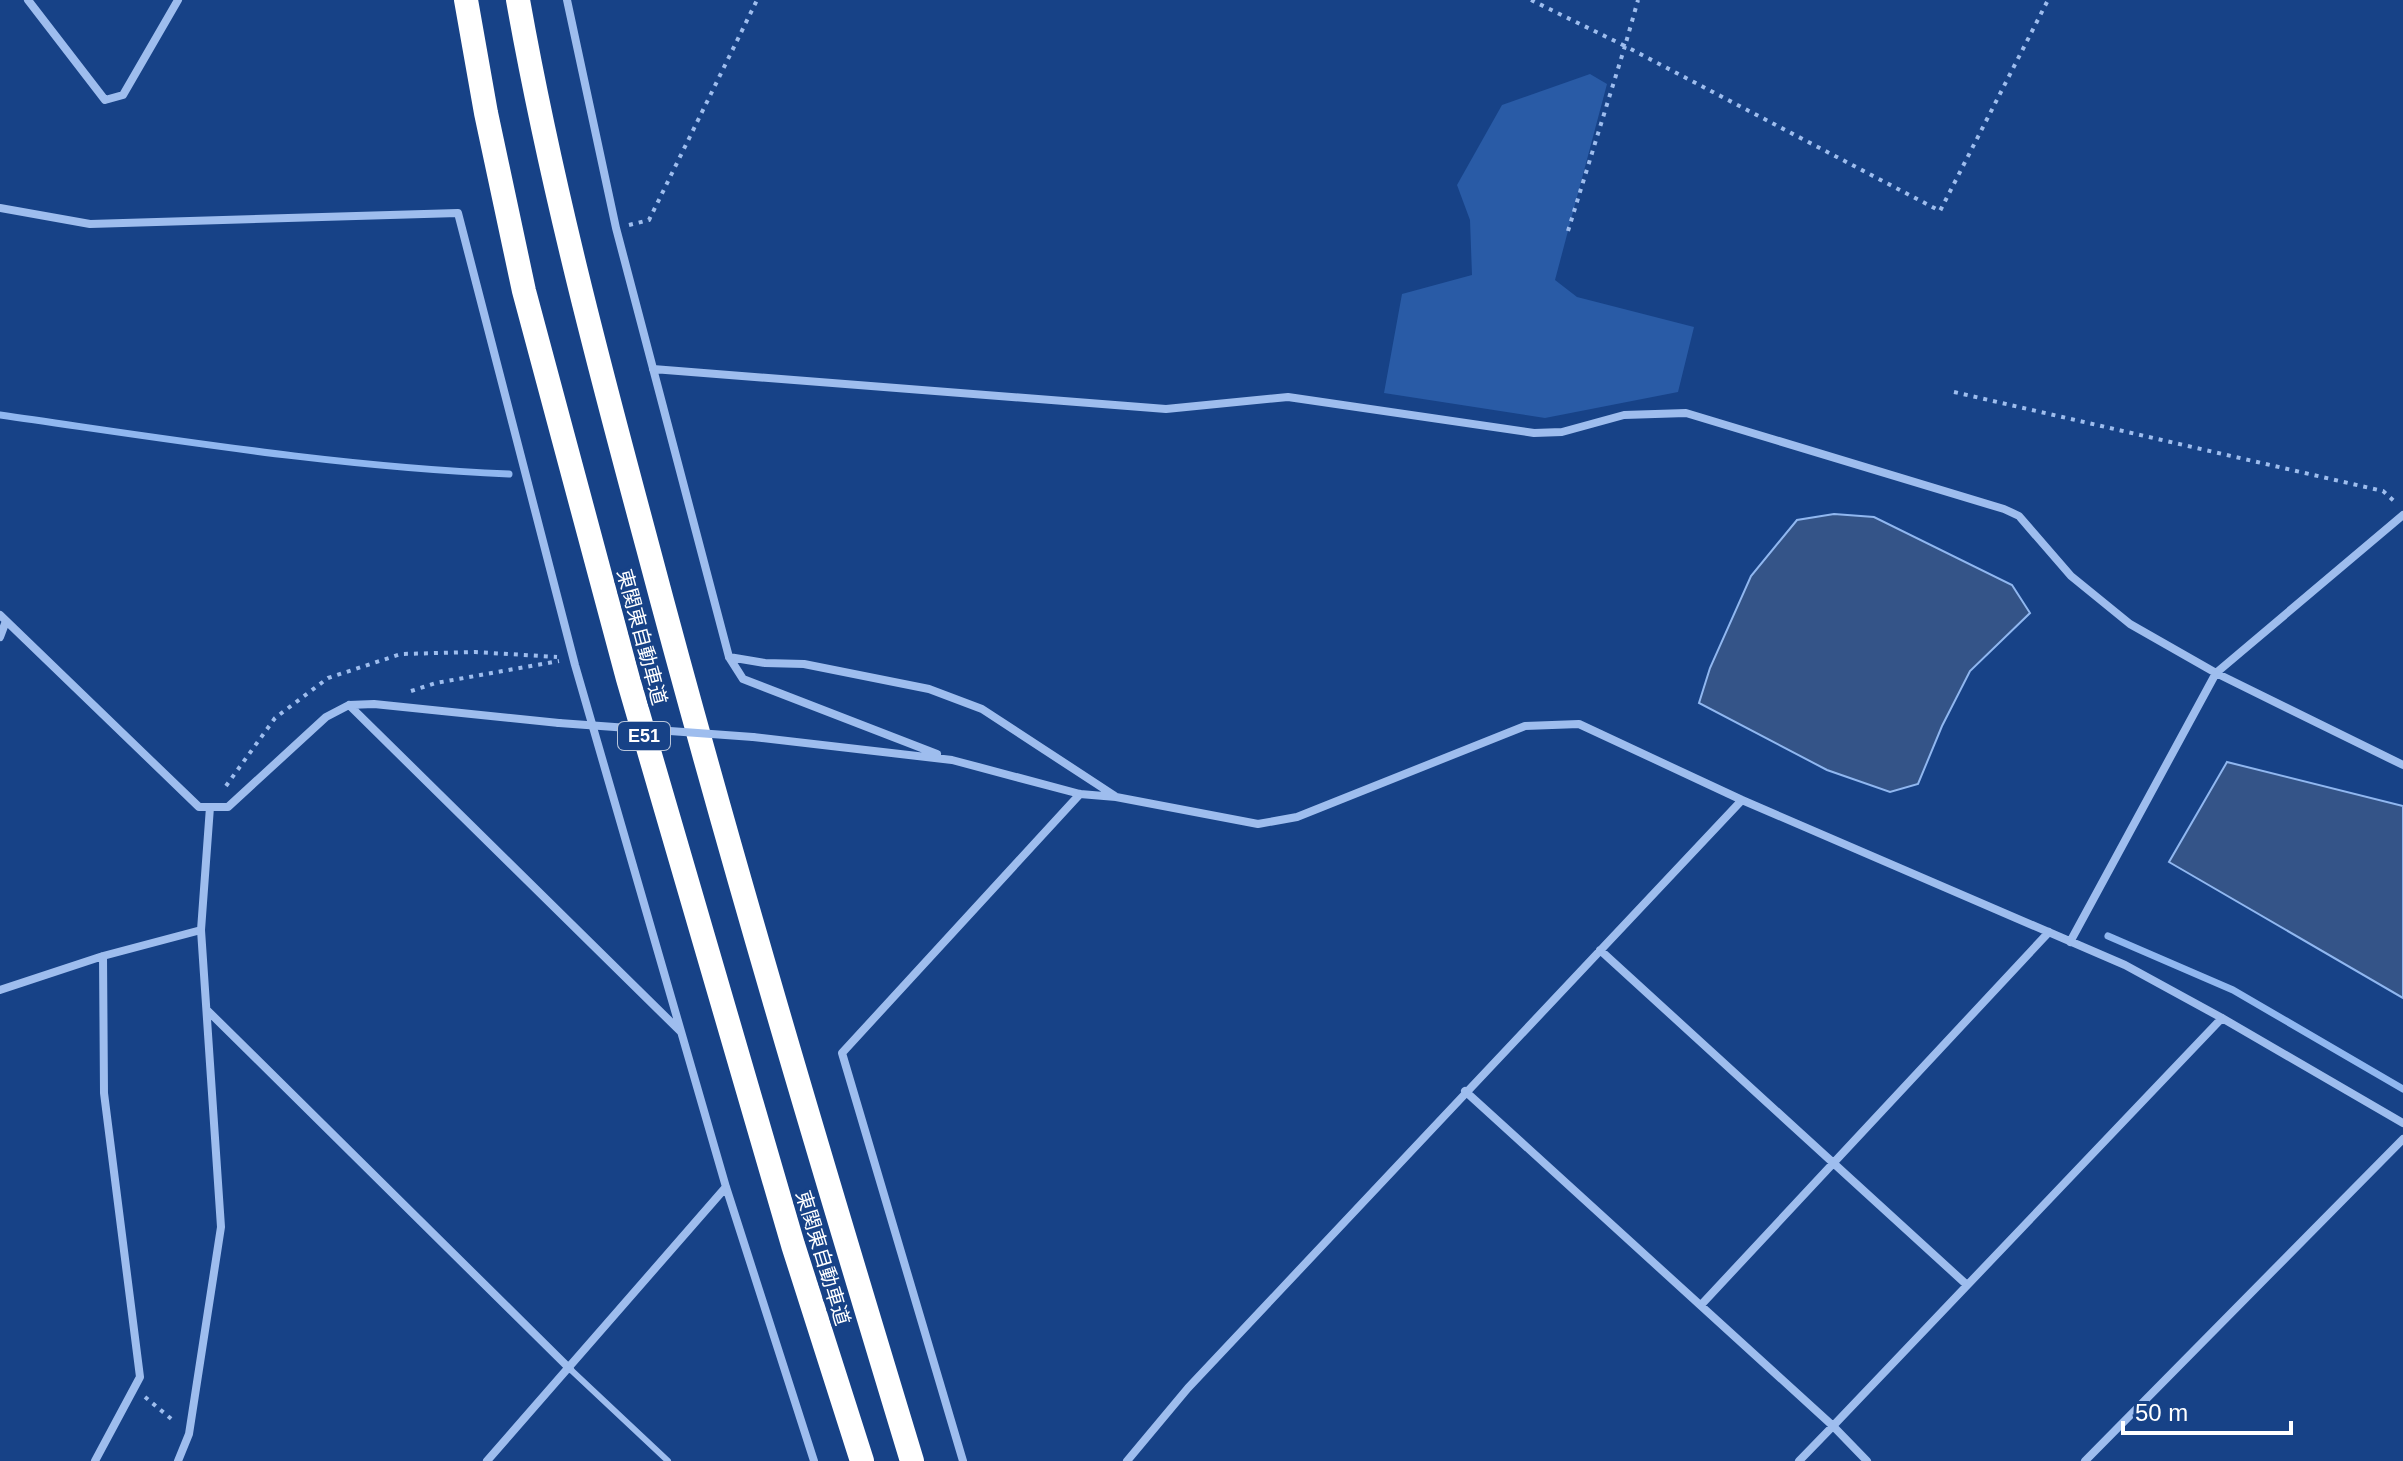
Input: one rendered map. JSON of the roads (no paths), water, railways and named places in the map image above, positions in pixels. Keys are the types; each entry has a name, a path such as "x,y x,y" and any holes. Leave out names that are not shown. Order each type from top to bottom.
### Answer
{"highway":[{"name":"東関東自動車道","path":"466,0 486,113 524,291 628,679 793,1245 862,1461"},
{"name":"東関東自動車道","path":"518,0 537,105 578,285 679,667 912,1461"}],"street":[{"path":"28,0 105,100 123,95 178,0"},
{"path":"567,0 616,228 729,657 743,679 952,760 1080,794 1116,797 1258,824 1297,817 1525,726 1579,724 1742,800 2125,965 2403,1123"},
{"path":"0,208 90,224 458,213 574,658 726,1187 814,1461"},
{"path":"653,369 1166,409 1288,397 1534,433 1562,432 1624,415 1686,413 2019,516 2071,576 2130,624 2216,673 2403,765"},
{"path":"2070,942 2216,673 2403,515"},
{"path":"3,618 199,807 228,807 326,717 349,705 374,704 559,723 753,737 952,760"},
{"path":"0,637 3,618"},
{"path":"729,657 765,663 804,664 929,689 982,709 1116,797"},
{"path":"349,705 681,1032"},
{"path":"963,1461 842,1053 1080,794"},
{"path":"1127,1461 1188,1388 1742,800"},
{"path":"178,1461 189,1434 221,1227 201,930 210,807"},
{"path":"0,990 103,956 201,930"},
{"path":"1701,1305 2049,932"},
{"path":"1600,950 1967,1285"},
{"path":"95,1461 140,1377 104,1093 103,956"},
{"path":"207,1010 570,1369"},
{"path":"1799,1461 2222,1018"},
{"path":"1465,1091 1833,1426 1867,1461"},
{"path":"2085,1461 2403,1139"},
{"path":"487,1461 726,1187"}],"lane":[{"path":"570,1369 668,1461"}],"waterway":[{"path":"0,415 317,459 509,474"},
{"path":"2108,936 2233,990 2403,1089"}]}
